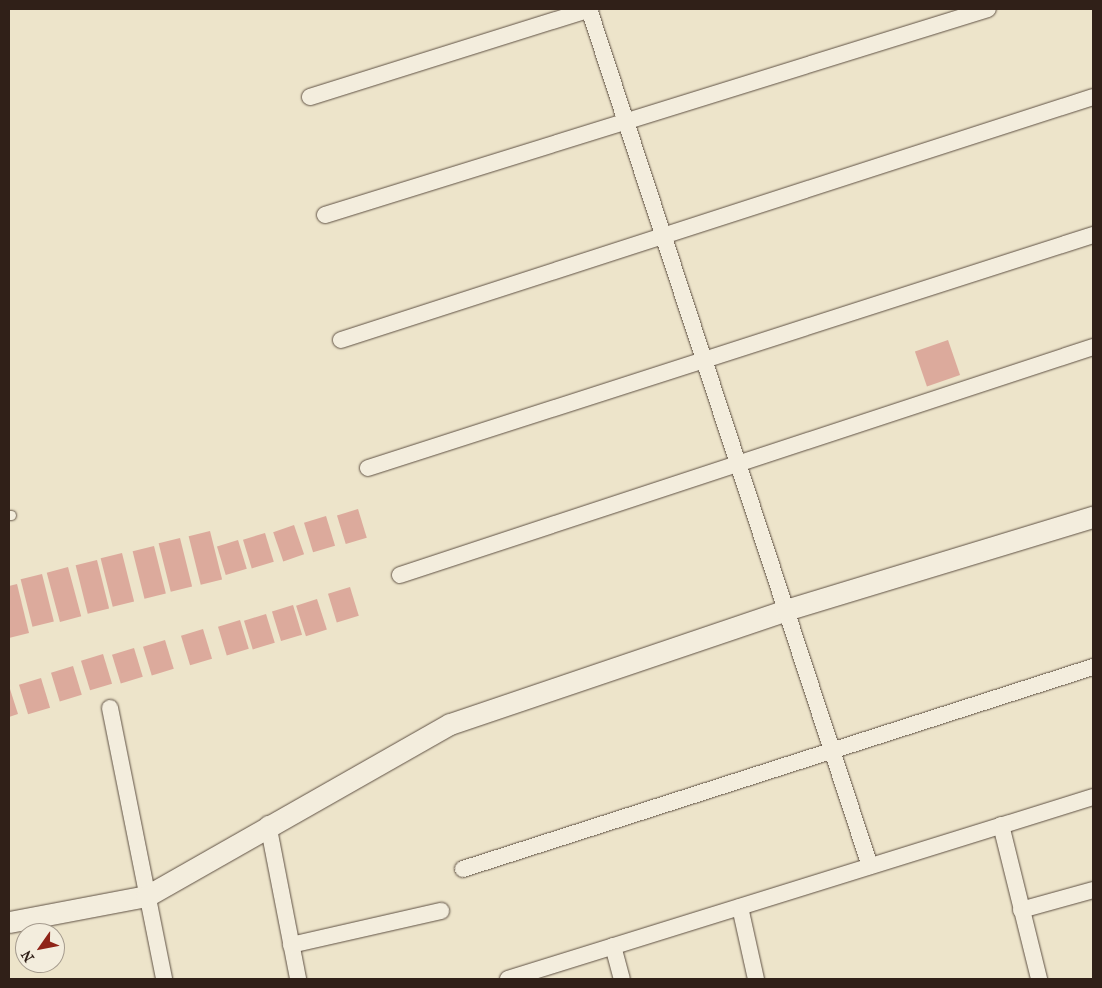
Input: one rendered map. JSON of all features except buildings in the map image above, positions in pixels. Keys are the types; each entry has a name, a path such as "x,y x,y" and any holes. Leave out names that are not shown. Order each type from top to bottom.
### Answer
{"street":[{"path":"310,97 590,9 702,360 870,866"},
{"path":"325,215 988,9"},
{"path":"341,340 1093,97"},
{"path":"368,468 1093,235"},
{"path":"400,575 1093,347"},
{"path":"9,922 147,896 268,824 450,724 786,610 1093,517"},
{"path":"464,869 1093,667"},
{"path":"110,708 164,979"},
{"path":"508,979 1093,797"},
{"path":"268,824 298,979"},
{"path":"1001,825 1039,979"},
{"path":"1021,910 1093,890"},
{"path":"740,907 756,979"},
{"path":"291,945 440,912"},
{"path":"613,946 622,979"}]}
